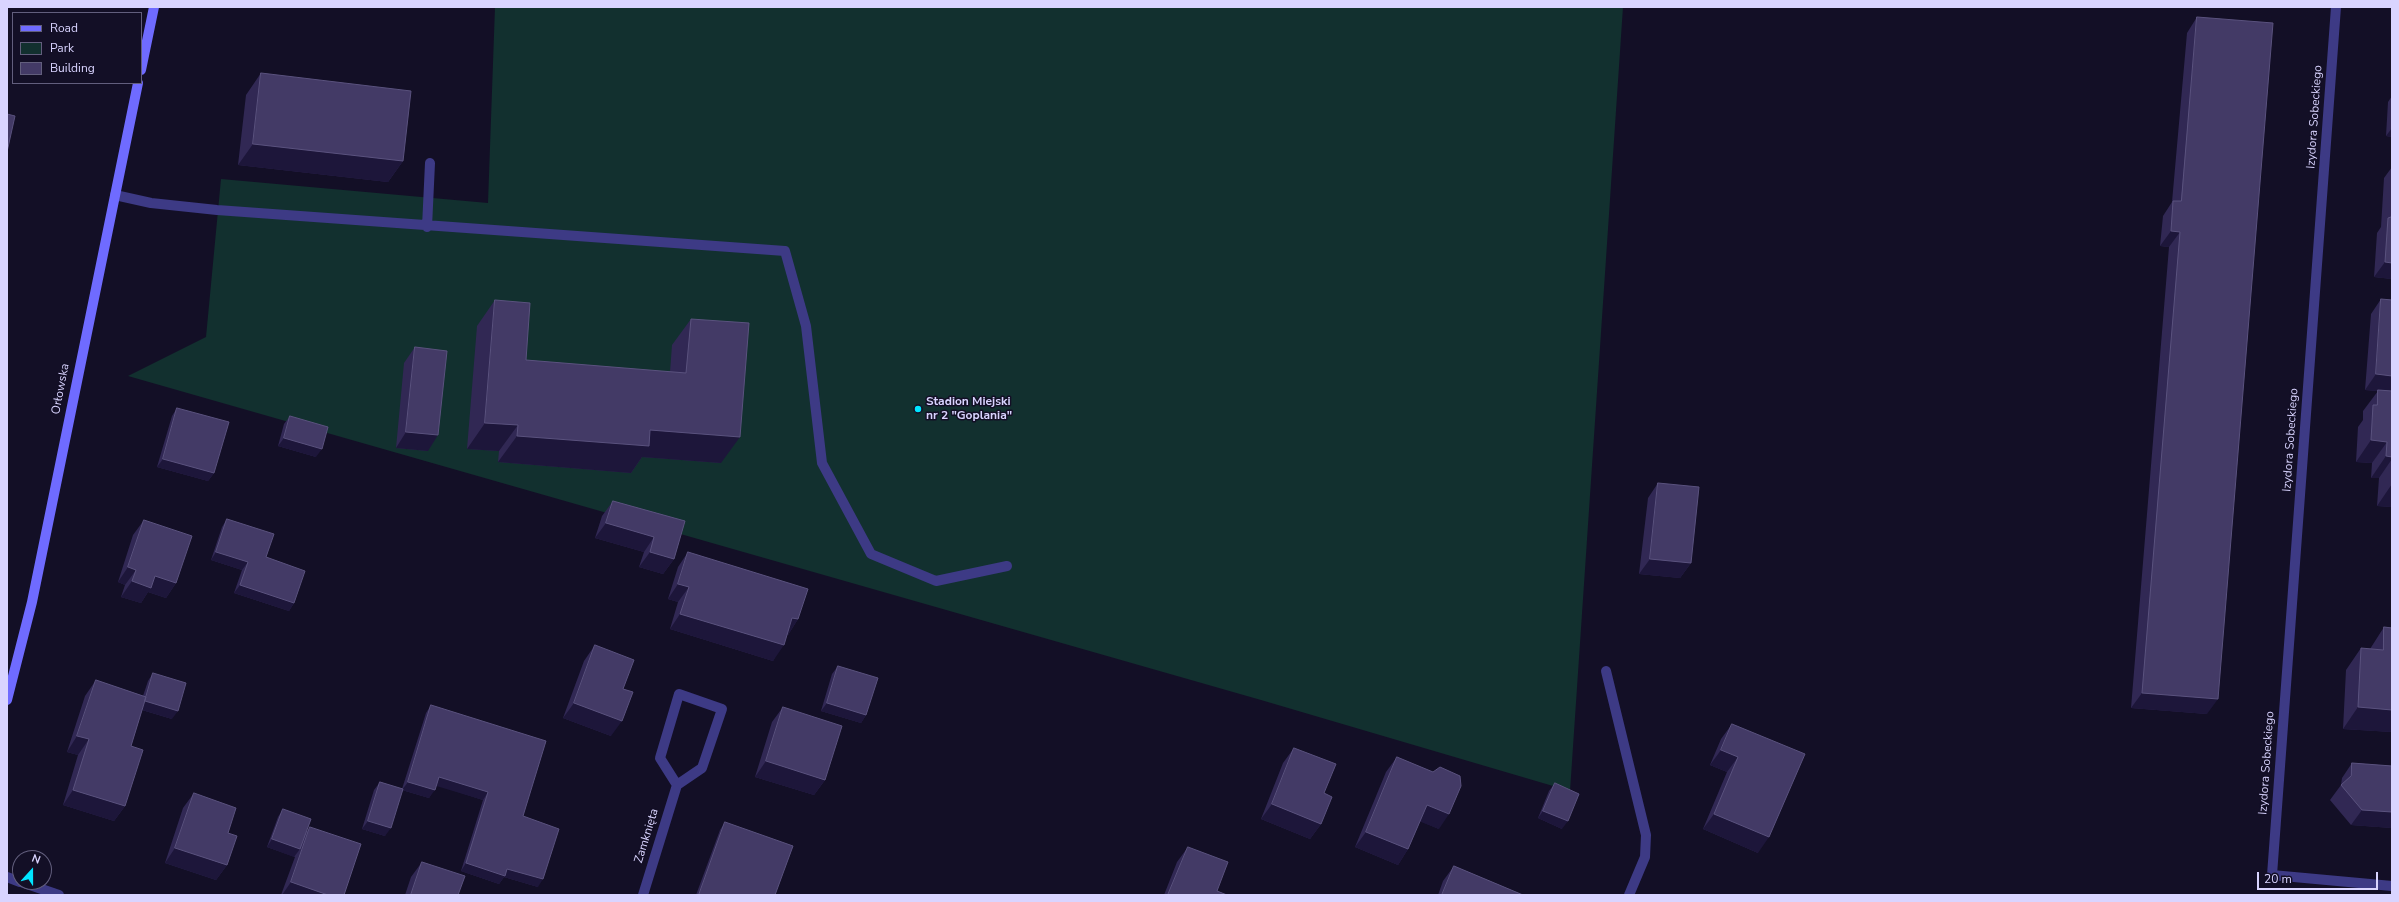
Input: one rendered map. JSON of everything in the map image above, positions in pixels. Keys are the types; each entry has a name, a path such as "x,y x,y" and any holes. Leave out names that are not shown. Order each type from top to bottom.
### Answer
{"street":[{"path":"142,65 154,7"},
{"name":"Izydora Sobeckiego","path":"2336,7 2272,876 2392,886"},
{"name":"Orłowska","path":"7,700 32,602 138,84"},
{"path":"427,227 430,162"},
{"path":"115,195 152,203 218,210 427,227 785,251 806,326 822,463 871,554 936,581 1006,566"},
{"path":"1606,671 1646,835 1645,857 1629,895"},
{"path":"679,694 722,709 702,768 677,785 660,758 679,694"},
{"name":"Zamknięta","path":"643,895 677,785"},
{"path":"44,890 59,895"}],"green space":[{"name":"Stadion Miejski nr 2 \"Goplania\"","path":"495,7 1623,7 1570,791 1261,700 128,376 206,337 221,179 488,203"}],"building":[{"path":"2197,17 2273,23 2218,699 2142,693 2180,232 2171,231 2173,201 2181,201"},
{"path":"261,73 411,91 403,161 253,144"},
{"path":"7,114 15,116 7,152"},
{"path":"2392,208 2392,263 2385,262 2388,218 2391,217"},
{"path":"2381,299 2392,300 2392,376 2376,374"},
{"path":"495,300 530,303 526,360 686,373 691,319 749,323 740,437 650,430 649,446 517,436 518,425 485,423"},
{"path":"415,347 447,351 438,435 406,432"},
{"path":"2378,390 2392,391 2392,457 2386,456 2387,442 2371,440 2373,405 2377,405"},
{"path":"177,408 229,422 214,473 163,459"},
{"path":"290,416 328,427 322,449 284,438"},
{"path":"1658,483 1699,487 1691,563 1650,559"},
{"path":"613,501 685,521 674,559 650,552 654,537 606,523"},
{"path":"227,519 274,534 266,557 305,571 294,603 240,585 248,562 216,552"},
{"path":"144,520 192,536 176,583 155,576 151,588 132,581 136,570 128,567"},
{"path":"688,552 808,589 798,619 792,618 784,645 680,614 689,587 678,584"},
{"path":"2384,627 2392,628 2392,710 2358,707 2361,648 2383,650"},
{"path":"595,645 634,660 623,689 633,692 622,721 574,703"},
{"path":"838,666 878,678 866,715 827,703"},
{"path":"153,673 186,683 178,711 145,701"},
{"path":"96,680 146,697 131,746 143,750 125,806 73,790 89,739 77,736"},
{"path":"431,705 546,741 523,816 559,829 543,879 507,869 505,876 466,863 488,792 439,777 435,790 408,782"},
{"path":"783,707 842,726 825,780 766,761"},
{"path":"1732,724 1805,754 1769,837 1714,814 1738,757 1721,750"},
{"path":"1294,748 1336,764 1324,793 1332,797 1321,824 1272,804"},
{"path":"1397,757 1433,772 1440,767 1460,776 1461,786 1449,814 1427,805 1408,849 1366,832"},
{"path":"2352,763 2392,766 2392,812 2362,810 2341,785 2351,776"},
{"path":"380,782 403,789 391,828 368,821"},
{"path":"1555,783 1579,794 1568,821 1543,811"},
{"path":"194,793 236,808 228,833 237,836 227,865 175,848"},
{"path":"283,809 311,819 300,849 272,839"},
{"path":"725,822 793,846 775,895 699,895"},
{"path":"310,827 361,844 344,895 328,895 291,882"},
{"path":"1188,847 1228,862 1217,891 1227,895 1168,895"},
{"path":"422,862 465,876 458,895 411,895"},
{"path":"1454,866 1523,895 1442,895"}],"place":[{"name":"Stadion Miejski nr 2 \"Goplania\"","path":"918,409"}]}
